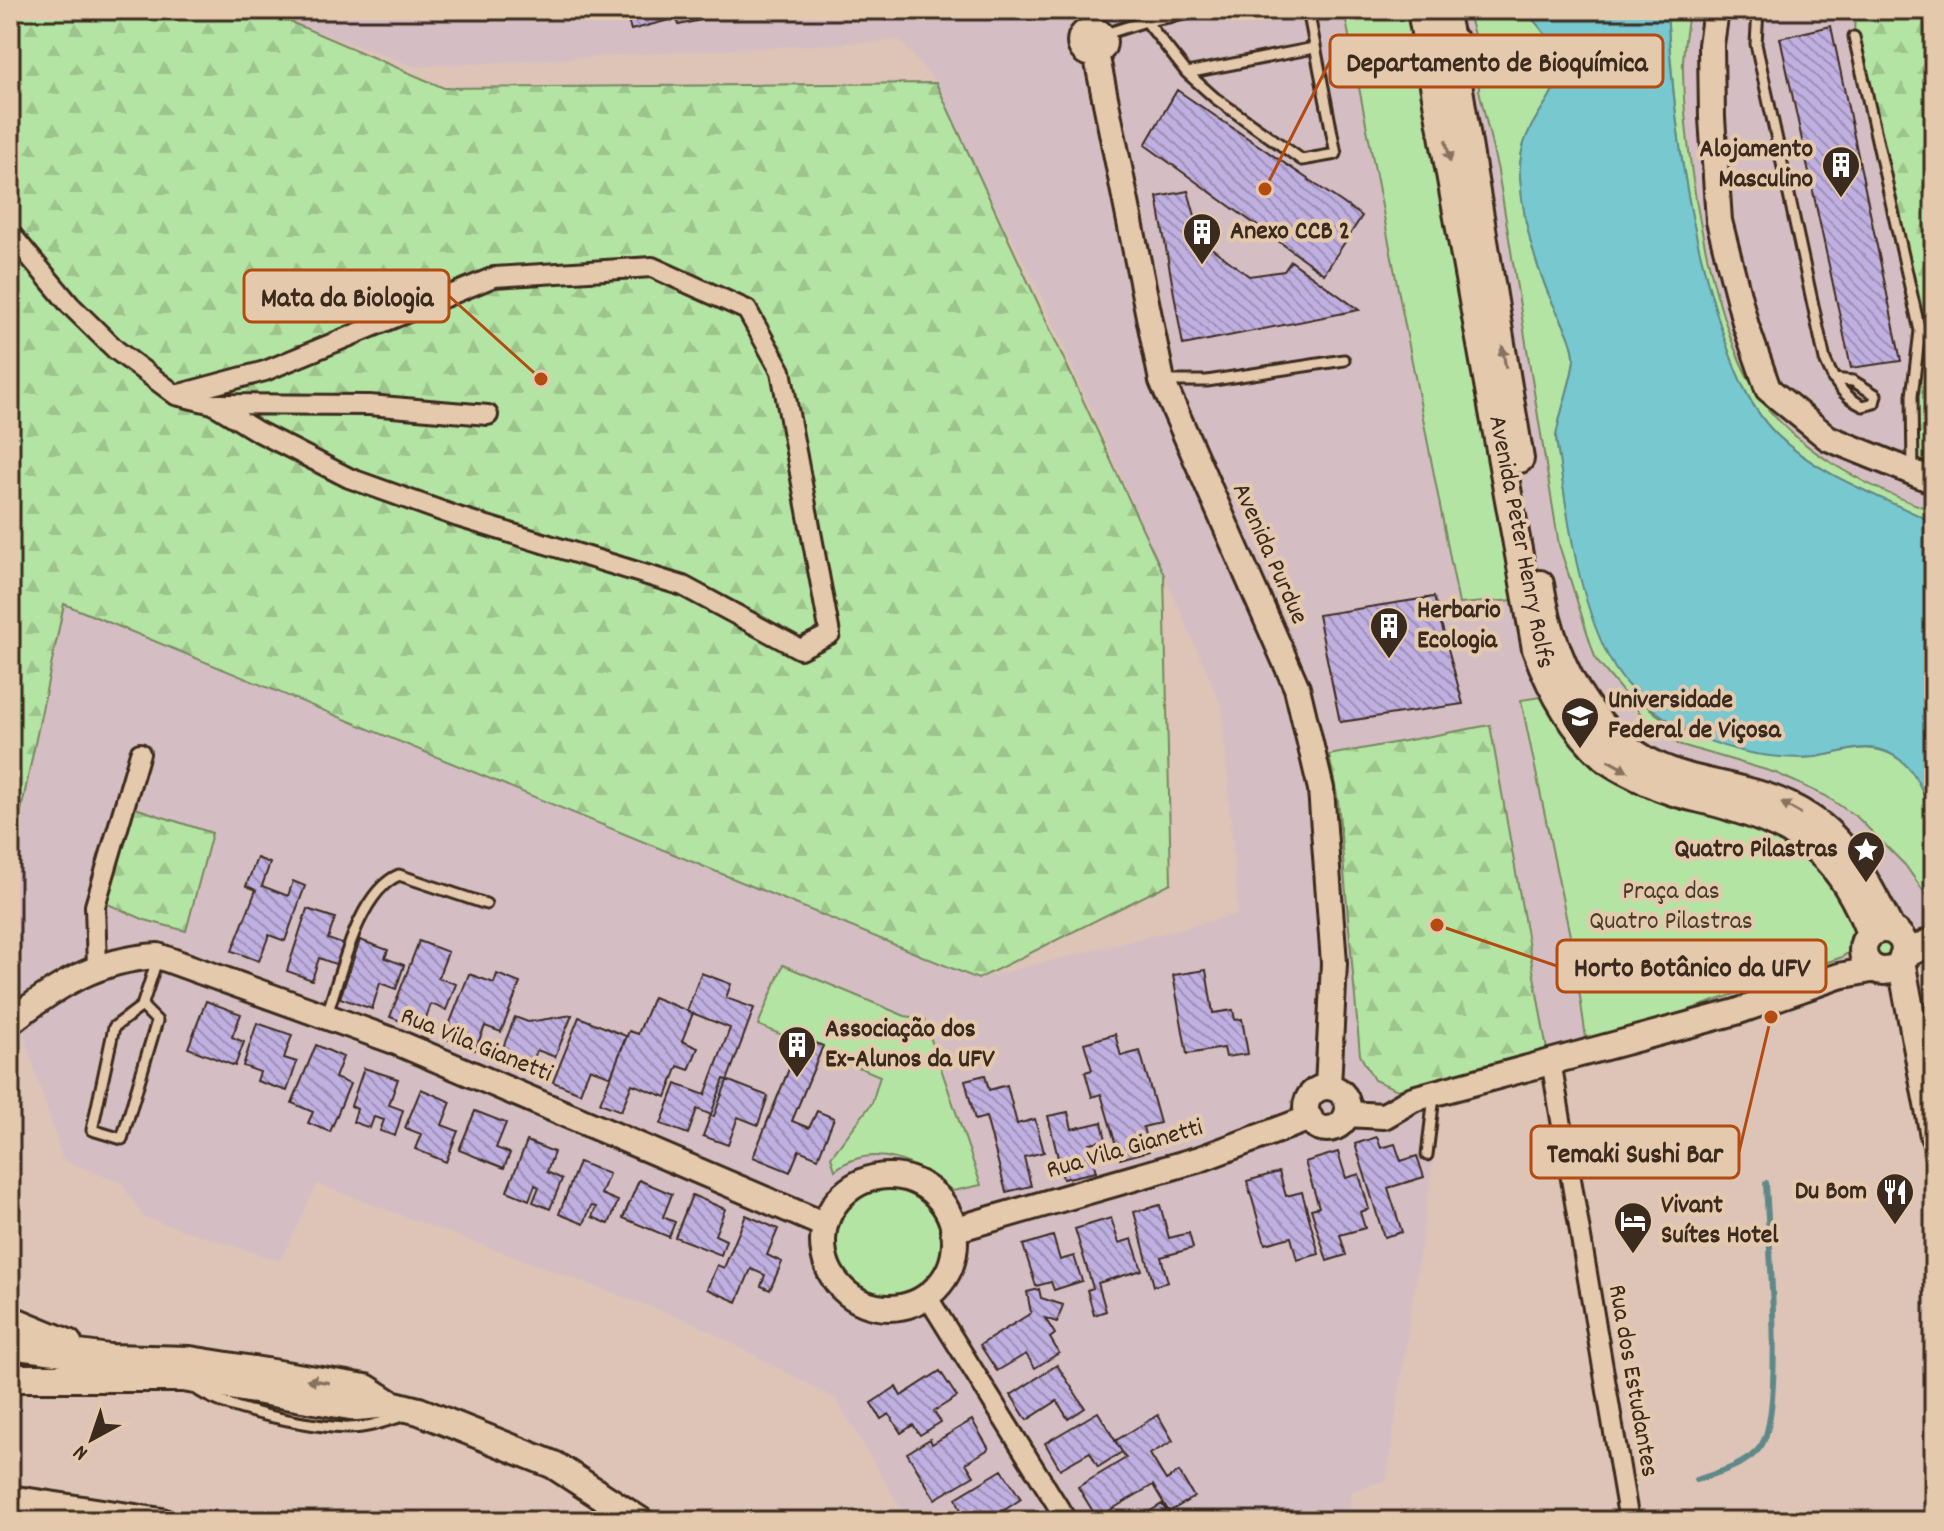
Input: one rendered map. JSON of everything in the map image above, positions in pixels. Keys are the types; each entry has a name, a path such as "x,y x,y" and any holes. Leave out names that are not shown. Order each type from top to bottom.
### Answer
{"main road":[{"path":"1421,10 1438,42 1461,53 1444,73 1423,64 1438,42 1444,10"},
{"name":"Avenida Peter Henry Rolfs","path":"1444,73 1536,649 1550,686 1573,723 1605,759 1676,796 1731,807 1776,823 1806,840 1835,866 1854,891 1887,952 1913,1020 1934,1136"},
{"path":"1887,952 1934,937"},
{"path":"10,1319 109,1358"},
{"path":"10,1345 109,1358 190,1360 366,1388 391,1404 419,1411 554,1465 640,1521"},
{"path":"10,1378 183,1378 356,1407 391,1404"}],"street":[{"path":"1716,10 1711,45 1712,118 1719,221 1746,326 1768,389 1828,438 1924,476"},
{"name":"Avenida Purdue","path":"1093,32 1162,381 1297,688 1321,789 1334,963 1328,1087"},
{"path":"10,233 70,305 116,350 176,395 213,404 369,405 488,415"},
{"path":"176,395 265,371 494,277 652,267 747,310 781,371 830,634 800,649 683,586 458,517 349,478 255,430 213,404"},
{"path":"10,1022 97,966 95,906 140,753"},
{"path":"1347,1114 1384,1116 1413,1099 1736,1012 1839,976 1887,952"},
{"name":"Rua Vila Gianetti","path":"97,966 128,958 158,956 394,1041 825,1225"},
{"name":"Rua dos Estudantes","path":"1551,1061 1629,1521"},
{"path":"1328,1087 1344,1095 1347,1114 1334,1128 1320,1127 1310,1118 1308,1100 1316,1090 1328,1087"},
{"name":"Rua Vila Gianetti","path":"953,1230 1200,1159 1310,1118"},
{"path":"887,1176 908,1178 927,1188 942,1203 953,1230 954,1255 948,1271 927,1296 909,1305 889,1308 869,1305 851,1296 836,1282 827,1264 823,1245 825,1225 833,1206 847,1190 866,1179 887,1176"},
{"path":"927,1296 1067,1521"},
{"path":"10,1498 161,1521"},
{"path":"40,1521 60,1505"}],"lane":[{"path":"1093,32 1207,10"},
{"path":"1146,21 1187,73 1235,115 1302,160 1336,154 1308,10"},
{"path":"1758,10 1756,44 1825,360 1833,379"},
{"path":"1854,37 1920,331 1912,396 1924,476"},
{"path":"1187,73 1314,48"},
{"path":"1162,381 1207,381 1344,360"},
{"path":"326,1017 363,912 387,880 399,875 486,904"},
{"path":"142,1006 157,1021 122,1139 92,1130 114,1027 142,1006 158,956"},
{"path":"1427,1155 1435,1093"},
{"path":"183,1378 207,1398 230,1407 347,1428 368,1427 419,1411"}],"shaded area":[{"name":"Universidade Federal de Viçosa","path":"258,10 1934,10 1934,940 1443,1094 1386,1480 1351,1492 1349,1521 909,1521 836,1399 694,1323 317,1184 280,1261 143,1217 122,1183 63,1160 10,992 10,793 63,603 736,876 978,979 1238,914 1222,706 1035,282 982,183 936,83 900,40 416,67"}],"green space":[{"path":"10,10 263,10 444,88 936,83 1164,575 1171,883 978,979 64,604 10,864"},
{"path":"1344,10 1409,10 1423,72 1515,600 1459,604"},
{"path":"1467,10 1524,10 1547,37 1557,59 1558,77 1530,128 1522,150 1521,190 1537,261 1574,355 1556,438 1573,542 1591,609 1620,672 1656,714 1675,726 1720,744 1790,757 1820,756 1865,748 1883,751 1902,761 1918,778 1932,810 1936,842 1934,906 1905,865 1858,818 1826,796 1776,773 1678,744 1651,726 1596,660 1559,545 1498,171 1479,90 1479,53"},
{"path":"1667,10 1689,10 1683,71 1696,199 1717,296 1749,380 1769,410 1804,443 1867,483 1934,511 1934,523 1831,474 1793,449 1765,421 1747,393 1722,331 1689,201 1677,126"},
{"path":"1855,10 1934,10 1934,481 1920,475 1912,396 1920,331 1854,37"},
{"name":"Praça das Quatro Pilastras","path":"1547,696 1831,873 1856,927 1850,951 1842,957 1587,1045 1574,955 1521,700"},
{"path":"1490,725 1547,1050 1398,1090 1374,1080 1360,1055 1338,801 1329,755"},
{"path":"129,806 212,833 186,931 145,920 103,902"},
{"path":"1883,933 1895,938 1900,950 1895,962 1883,967 1871,962 1866,950 1871,938"},
{"path":"783,965 905,1016 924,1019 981,1185 953,1191 926,1172 881,1156 850,1161 835,1170 831,1157 872,1103 880,1076 758,1025"},
{"path":"889,1184 910,1188 929,1200 941,1219 945,1240 941,1261 929,1280 910,1292 889,1296 868,1292 849,1280 837,1261 833,1240 837,1219 849,1200 868,1188"}],"water":[{"path":"1524,10 1667,10 1677,126 1689,202 1722,331 1747,393 1765,421 1793,449 1831,474 1934,523 1934,819 1922,789 1911,772 1897,757 1887,752 1860,748 1815,757 1786,758 1725,747 1669,721 1644,702 1624,681 1608,656 1580,577 1556,438 1574,355 1536,261 1521,190 1522,150 1530,128 1558,77 1557,59 1547,37"}],"building":[{"path":"625,10 666,10 669,20 631,30"},
{"path":"674,10 711,10 713,17 679,25"},
{"name":"Alojamento Masculino","path":"1831,26 1901,361 1851,368 1780,38"},
{"path":"1177,90 1362,216 1324,274 1145,145"},
{"name":"Anexo CCB 2","path":"1188,191 1202,241 1249,276 1284,271 1291,261 1359,310 1183,345 1157,197"},
{"name":"Herbario Ecologia","path":"1434,597 1463,704 1340,722 1318,615"},
{"path":"257,858 270,863 262,886 288,896 293,881 305,886 285,941 269,935 259,961 232,951 256,890 246,886"},
{"path":"307,909 335,918 328,939 345,945 338,965 319,958 312,980 287,971"},
{"path":"360,940 388,950 385,958 404,965 396,989 380,983 372,1009 340,998"},
{"path":"419,941 448,952 438,978 456,984 446,1010 431,1004 422,1029 390,1017"},
{"path":"1206,970 1213,1013 1233,1010 1235,1020 1242,1019 1248,1054 1226,1057 1224,1048 1187,1054 1173,975"},
{"path":"701,973 731,984 726,998 754,1008 714,1116 697,1109 688,1134 661,1124 676,1084 705,1095 730,1028 687,1011"},
{"path":"469,974 494,983 497,974 520,983 501,1032 485,1026 475,1050 444,1038"},
{"path":"653,997 693,1013 682,1041 698,1048 689,1070 678,1066 666,1097 632,1084 621,1111 600,1103 629,1031 638,1034"},
{"path":"206,1001 241,1014 232,1037 244,1042 235,1066 188,1048"},
{"path":"572,1015 555,1057 537,1050 529,1072 498,1060 515,1017 528,1022"},
{"path":"579,1017 626,1036 611,1077 590,1068 580,1093 553,1082"},
{"path":"257,1023 292,1035 284,1058 297,1062 287,1091 257,1081 260,1072 243,1066"},
{"path":"1115,1034 1121,1056 1140,1051 1160,1123 1143,1127 1149,1151 1120,1159 1101,1094 1092,1097 1085,1072 1092,1070 1084,1043"},
{"name":"Associação dos Ex-Alunos da UFV","path":"802,1037 823,1046 792,1121 809,1128 817,1111 834,1118 818,1158 799,1150 790,1172 753,1157"},
{"path":"316,1045 343,1057 335,1078 350,1084 330,1132 308,1123 313,1112 292,1103"},
{"path":"364,1068 398,1079 389,1105 403,1110 395,1136 380,1131 384,1120 374,1117 370,1128 353,1122 357,1109 351,1106"},
{"path":"985,1075 989,1090 1007,1085 1017,1124 1035,1119 1044,1152 1024,1157 1031,1186 1006,1192 986,1117 975,1120 965,1080"},
{"path":"724,1079 768,1096 758,1125 738,1117 728,1145 703,1136"},
{"path":"421,1089 451,1102 442,1125 458,1131 446,1162 415,1149 421,1134 405,1128"},
{"path":"475,1111 506,1123 496,1148 510,1153 504,1168 459,1150"},
{"path":"1068,1112 1072,1129 1102,1122 1106,1140 1089,1143 1096,1172 1063,1179 1048,1116"},
{"path":"1377,1137 1381,1148 1395,1144 1401,1161 1417,1156 1424,1177 1388,1188 1402,1232 1384,1237 1355,1144"},
{"path":"527,1141 554,1152 547,1172 562,1179 550,1209 533,1202 539,1187 535,1185 529,1200 507,1191"},
{"path":"1338,1152 1346,1178 1359,1174 1369,1209 1360,1212 1365,1228 1340,1235 1346,1255 1327,1261 1311,1209 1319,1207 1305,1162"},
{"path":"579,1162 609,1174 601,1194 618,1201 609,1224 592,1217 596,1207 591,1206 584,1224 559,1214"},
{"path":"1279,1172 1286,1196 1302,1192 1319,1254 1297,1260 1291,1237 1265,1244 1247,1181"},
{"path":"639,1180 672,1194 663,1217 675,1222 669,1237 623,1218"},
{"path":"692,1195 725,1209 715,1235 726,1240 721,1255 675,1237"},
{"path":"1160,1205 1169,1238 1189,1233 1193,1248 1161,1257 1168,1282 1154,1286 1134,1212"},
{"path":"746,1215 778,1229 767,1255 782,1262 770,1290 761,1286 765,1275 751,1269 737,1302 707,1289 717,1265 724,1268"},
{"path":"1111,1218 1119,1243 1132,1239 1142,1270 1098,1283 1106,1311 1094,1315 1087,1290 1093,1288 1075,1229"},
{"path":"1053,1236 1060,1260 1074,1256 1082,1281 1054,1290 1051,1282 1036,1286 1023,1245"},
{"path":"1039,1289 1041,1298 1063,1305 1057,1322 1045,1318 1055,1334 1050,1338 1059,1353 1035,1368 1026,1354 997,1371 980,1345 1031,1313 1027,1292"},
{"path":"1057,1365 1085,1408 1068,1419 1057,1401 1027,1420 1011,1395"},
{"path":"940,1371 957,1397 934,1411 941,1422 920,1435 913,1425 901,1433 889,1414 881,1419 871,1403 896,1387 901,1396"},
{"path":"1098,1412 1122,1452 1098,1467 1090,1452 1060,1469 1045,1443"},
{"path":"1158,1415 1173,1441 1150,1454 1166,1480 1179,1472 1194,1497 1169,1512 1153,1485 1097,1518 1078,1487 1126,1458 1115,1441"},
{"path":"972,1420 989,1449 966,1463 974,1476 935,1499 907,1453 930,1439 932,1444"},
{"path":"1002,1470 1021,1499 1000,1513 1005,1521 965,1521 956,1498"},
{"path":"1162,1504 1172,1521 1134,1521"}],"waterway":[{"path":"1696,1480 1732,1468 1755,1453 1768,1426 1774,1360 1766,1183"}],"place":[{"name":"Departamento de Bioquímica","path":"1265,189"},
{"name":"Alojamento Masculino","path":"1841,199"},
{"name":"Anexo CCB 2","path":"1202,266"},
{"name":"Mata da Biologia","path":"541,379"},
{"name":"Herbario Ecologia","path":"1389,660"},
{"name":"Universidade Federal de Viçosa","path":"1580,750"},
{"name":"Quatro Pilastras","path":"1866,884"},
{"name":"Horto Botânico da UFV","path":"1437,925"},
{"name":"Temaki Sushi Bar","path":"1771,1017"},
{"name":"Associação dos Ex-Alunos da UFV","path":"797,1079"},
{"name":"Du Bom","path":"1895,1226"},
{"name":"Vivant Suítes Hotel","path":"1633,1255"}]}
